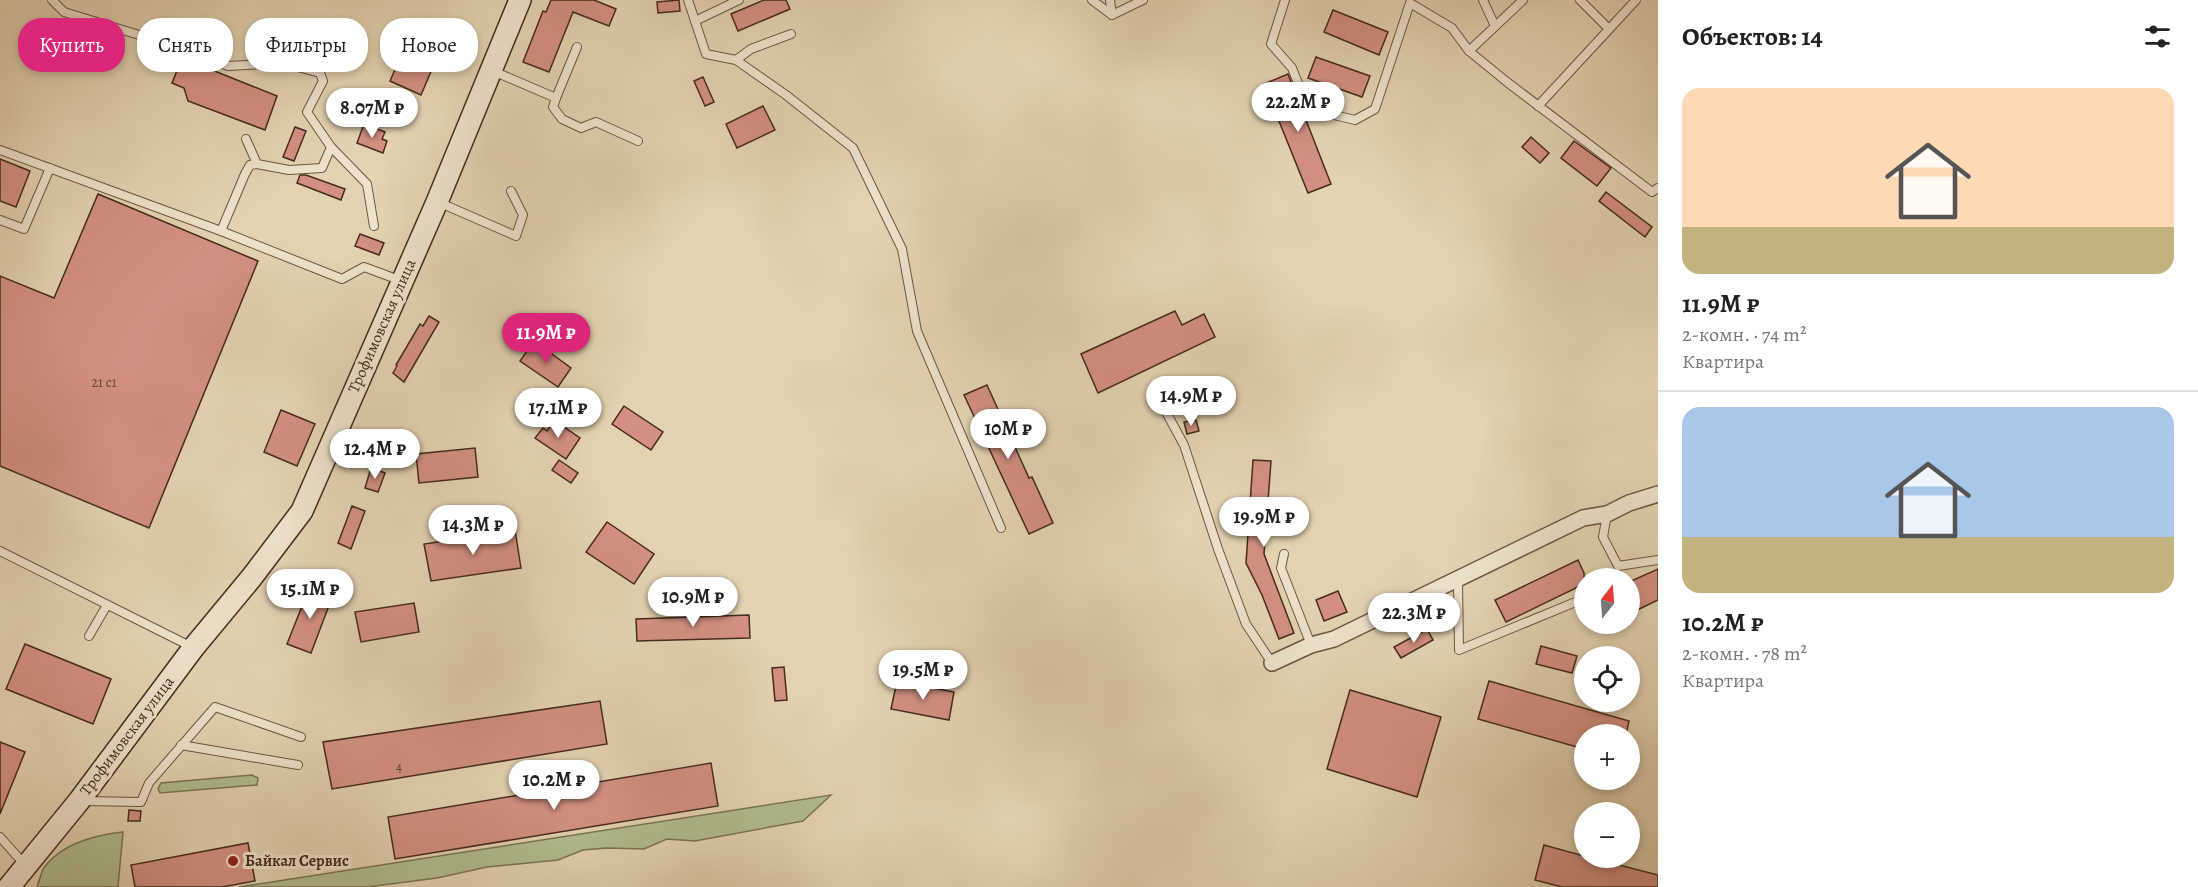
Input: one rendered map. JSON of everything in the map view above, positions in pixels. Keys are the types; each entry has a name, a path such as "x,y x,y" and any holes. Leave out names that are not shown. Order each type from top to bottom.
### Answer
{"street":[{"name":"Трофимовская улица","path":"9,887 79,801 194,647 252,577 302,511 437,202 520,0"},
{"path":"1272,663 1311,645 1334,639 1583,518 1606,514 1658,494"}],"lane":[{"path":"52,0 64,12 185,49 228,66 283,63 320,73 323,81 307,112 331,147 367,184 374,226"},
{"path":"688,0 706,54 736,60 786,95 853,148 902,249 917,331 1001,528"},
{"path":"695,21 739,0"},
{"path":"1092,0 1112,15"},
{"path":"1110,0 1112,15"},
{"path":"1112,15 1143,0"},
{"path":"1285,0 1271,44 1292,68 1304,98 1330,114 1354,120 1375,109 1411,1 1452,28 1469,51 1538,106 1652,192 1658,188"},
{"path":"1483,0 1495,26"},
{"path":"1469,51 1523,0"},
{"path":"1580,0 1609,29"},
{"path":"1538,106 1636,0"},
{"path":"736,60 751,49 791,34"},
{"path":"577,47 553,107 562,119 581,128 596,122 638,141"},
{"path":"490,70 556,98"},
{"path":"246,139 257,164"},
{"path":"221,231 250,165 257,164 290,170 322,168 331,147"},
{"path":"0,150 221,231 342,279 364,267 402,281"},
{"path":"0,220 24,229 50,168"},
{"path":"437,202 516,236 523,214 511,191"},
{"path":"1154,390 1184,445 1218,549 1246,624 1272,663"},
{"path":"1606,514 1603,537 1618,566 1658,560"},
{"path":"0,551 194,647"},
{"path":"1284,554 1281,568 1311,645"},
{"path":"1458,580 1459,650 1574,603"},
{"path":"89,636 107,605"},
{"path":"79,801 141,802 148,783 215,707 301,737"},
{"path":"181,745 298,765"},
{"path":"0,837 26,866"}],"green space":[{"path":"252,775 258,778 257,785 160,793 158,789 161,783"},
{"path":"831,795 803,821 695,841 667,839 644,849 583,850 558,860 487,867 437,878 367,887 239,887"},
{"path":"123,832 118,887 37,887 44,867 62,851 81,841"}],"building":[{"path":"551,0 594,0 616,9 609,26 573,12 549,72 523,62 543,11 546,12"},
{"path":"679,0 680,11 658,13 657,2"},
{"path":"764,0 786,0 790,9 738,31 731,14"},
{"path":"1333,10 1388,32 1379,55 1324,32"},
{"path":"1316,57 1370,76 1362,97 1308,78"},
{"path":"176,72 217,72 277,96 265,130 188,101 184,88 172,83"},
{"path":"394,72 431,72 421,95 390,81"},
{"path":"1288,74 1331,184 1308,193 1264,84"},
{"path":"703,77 714,102 705,106 694,81"},
{"path":"763,106 775,130 737,148 726,124"},
{"path":"364,124 385,132 382,139 387,141 383,153 357,143"},
{"path":"295,127 306,131 294,161 283,157"},
{"path":"1531,137 1549,153 1540,163 1522,147"},
{"path":"1574,141 1611,168 1597,186 1561,158"},
{"path":"0,159 30,171 16,207 0,201"},
{"path":"300,175 345,189 341,200 297,183"},
{"path":"1606,192 1652,227 1645,237 1599,201"},
{"path":"98,194 258,261 149,528 0,466 0,276 54,298"},
{"path":"360,234 384,243 379,255 355,246"},
{"path":"1175,311 1182,325 1204,314 1215,337 1098,393 1081,354"},
{"path":"429,316 439,322 404,382 393,373 396,365 420,324 423,326"},
{"path":"534,341 571,368 558,387 520,361"},
{"path":"987,385 1029,478 1032,477 1053,523 1029,534 964,395"},
{"path":"624,406 663,432 651,450 612,424"},
{"path":"281,410 315,424 297,466 264,452"},
{"path":"554,420 580,438 566,459 535,438 543,428 547,431"},
{"path":"1196,420 1199,431 1187,434 1184,422"},
{"path":"475,448 478,477 419,483 416,454"},
{"path":"559,460 578,473 571,483 552,470"},
{"path":"1253,460 1271,461 1264,554 1294,633 1279,639 1262,595 1246,563"},
{"path":"371,468 385,473 378,492 365,488"},
{"path":"352,506 365,511 351,549 338,543"},
{"path":"607,522 654,554 634,584 586,552"},
{"path":"515,530 521,568 431,581 424,544"},
{"path":"1578,560 1582,568 1574,568 1574,589 1506,622 1495,600"},
{"path":"1658,569 1658,600 1640,609 1640,577"},
{"path":"310,586 333,595 311,653 287,644"},
{"path":"1338,591 1347,612 1324,621 1316,600"},
{"path":"414,603 419,632 361,642 355,612"},
{"path":"749,615 750,638 637,641 636,619"},
{"path":"1427,629 1433,640 1401,658 1394,647"},
{"path":"25,644 111,679 93,724 6,689"},
{"path":"1541,646 1574,655 1572,673 1536,664"},
{"path":"784,667 787,700 775,701 772,668"},
{"path":"897,681 954,692 949,720 891,709"},
{"path":"1489,681 1574,705 1574,712 1598,712 1629,721 1628,724 1574,724 1574,746 1478,719"},
{"path":"1350,690 1441,717 1417,797 1327,769"},
{"path":"600,701 607,744 332,789 323,742"},
{"path":"0,742 25,752 0,814"},
{"path":"711,763 718,806 395,859 388,817"},
{"path":"129,810 141,811 140,821 128,821"},
{"path":"248,843 255,881 222,887 135,887 131,865"},
{"path":"1544,845 1574,853 1574,868 1631,868 1658,875 1658,887 1562,887 1535,880"}],"place":[{"name":"Байкал Сервис","path":"233,861"}]}
